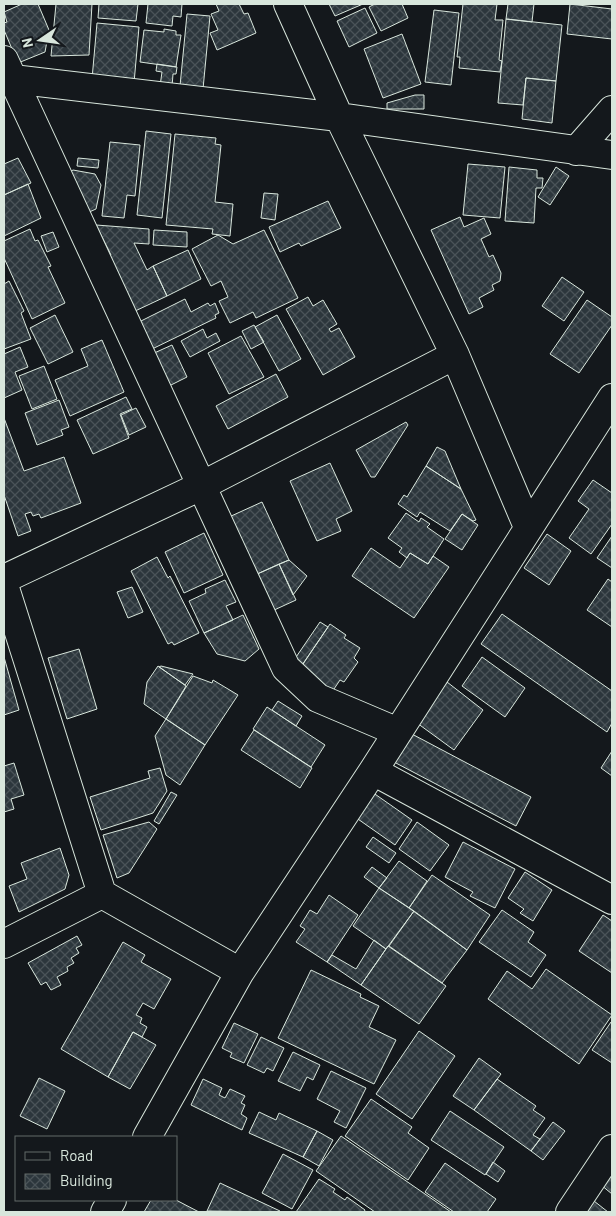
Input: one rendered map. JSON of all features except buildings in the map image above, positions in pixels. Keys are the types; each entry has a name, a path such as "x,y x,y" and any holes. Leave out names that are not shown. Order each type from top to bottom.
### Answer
{"street":[{"path":"288,4 339,117 455,355 528,527"},
{"path":"7,73 612,155"},
{"path":"7,73 286,668 318,698 398,732"},
{"path":"576,151 612,110"},
{"path":"4,579 202,486 455,355"},
{"path":"148,1136 240,972 374,771 612,398"},
{"path":"4,584 102,894 240,972"},
{"path":"374,771 612,900"},
{"path":"4,944 102,894"},
{"path":"570,1212 612,1150"},
{"path":"105,1212 111,1201"}]}
